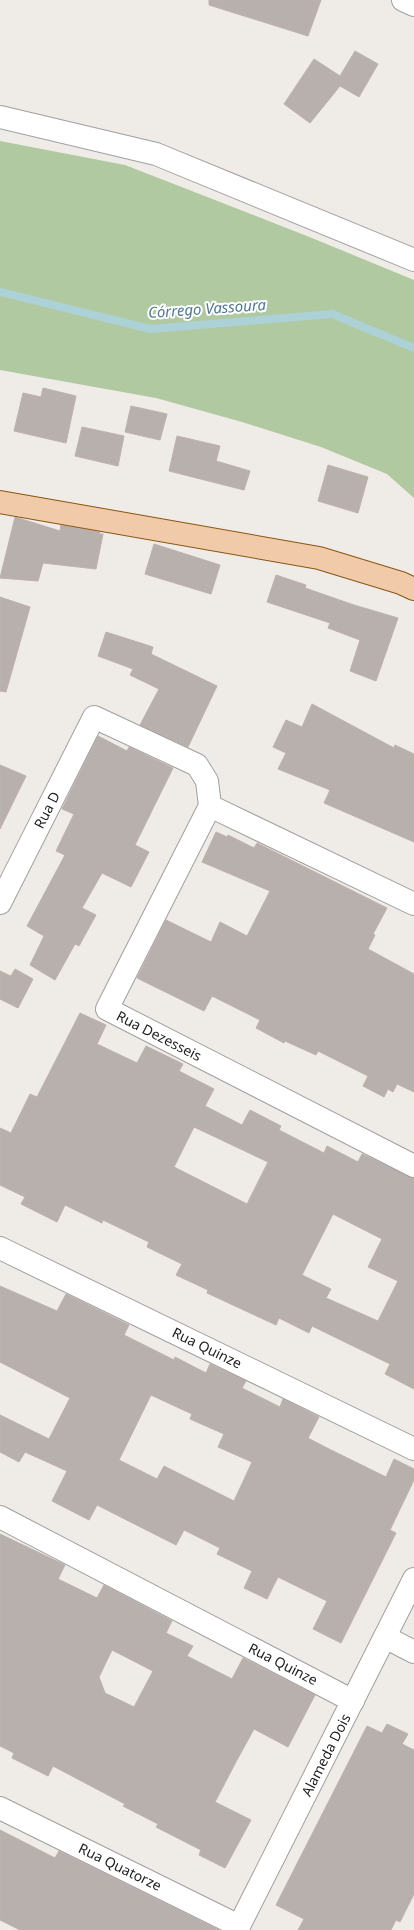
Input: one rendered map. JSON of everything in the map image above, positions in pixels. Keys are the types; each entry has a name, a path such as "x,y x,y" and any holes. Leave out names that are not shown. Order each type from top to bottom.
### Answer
{"main road":[{"path":"0,502 319,558 402,583 414,589"}],"street":[{"path":"403,0 414,5"},
{"path":"0,117 156,154 414,260"},
{"name":"Rua D","path":"0,904 94,716 197,765 207,781 210,806"},
{"path":"210,806 414,904"},
{"name":"Rua Dezesseis","path":"210,806 107,1010 414,1166"},
{"name":"Rua Quinze","path":"0,1248 414,1448"},
{"name":"Rua Quinze","path":"0,1517 353,1700"},
{"name":"Alameda Dois","path":"238,1928 414,1579"},
{"path":"384,1637 414,1652"},
{"name":"Rua Quatorze","path":"0,1808 238,1928"}],"green space":[{"path":"0,141 125,165 307,236 414,280 414,498 387,474 321,447 242,422 156,398 0,370"}],"building":[{"path":"209,0 321,0 308,36 209,5"},
{"path":"355,51 378,64 359,97 340,86 310,123 284,104 314,59 340,76"},
{"path":"43,388 76,396 66,443 14,431 23,393 41,397"},
{"path":"131,406 167,414 160,440 125,432"},
{"path":"82,427 124,436 118,466 75,456"},
{"path":"177,436 220,446 216,461 250,471 244,490 169,471"},
{"path":"328,465 368,477 358,513 318,501"},
{"path":"15,517 60,531 61,525 100,532 99,534 103,534 96,569 43,563 38,581 0,578"},
{"path":"154,544 220,565 211,594 145,574"},
{"path":"276,575 306,585 305,588 398,618 376,681 350,671 360,640 328,628 330,623 267,602"},
{"path":"0,597 30,607 6,692 0,691"},
{"path":"106,632 153,647 151,654 217,686 188,747 140,725 159,689 130,675 133,669 98,656"},
{"path":"312,704 394,748 395,745 414,754 414,842 324,803 330,790 278,769 286,753 273,747 286,720 302,727"},
{"path":"98,736 127,751 129,747 173,768 135,845 149,852 131,887 102,873 82,908 96,915 79,946 75,944 55,980 30,965 44,936 27,926 65,855 56,851 74,814 62,809"},
{"path":"0,765 26,776 0,829"},
{"path":"216,832 227,837 228,835 254,848 257,843 387,908 373,934 375,935 368,949 414,974 414,1092 397,1084 393,1092 388,1089 384,1097 363,1086 368,1076 318,1051 316,1055 285,1041 284,1043 256,1028 260,1020 212,996 204,1011 137,978 166,920 211,942 220,922 247,936 270,891 202,862"},
{"path":"15,969 33,979 18,1008 0,999 0,971 11,976"},
{"path":"80,1013 106,1025 97,1044 137,1063 146,1046 183,1064 179,1071 214,1089 205,1106 242,1125 250,1110 281,1126 279,1130 324,1153 327,1146 358,1162 362,1154 414,1178 414,1389 385,1374 390,1364 312,1326 309,1333 279,1318 276,1325 207,1293 208,1290 176,1275 182,1264 147,1247 149,1242 103,1220 102,1223 65,1205 57,1222 21,1204 25,1197 0,1185 0,1128 11,1133 30,1094 37,1097","holes":["194,1127 268,1162 247,1204 174,1167","333,1214 382,1239 368,1267 398,1281 378,1321 326,1298 331,1289 302,1275"]},
{"path":"0,1286 57,1311 66,1294 129,1325 124,1335 174,1360 175,1357 206,1373 210,1364 246,1381 242,1388 280,1407 283,1399 319,1417 308,1438 325,1447 386,1477 394,1459 414,1469 414,1480 390,1530 396,1533 341,1643 313,1629 327,1601 278,1577 267,1599 244,1588 252,1571 217,1554 220,1548 184,1530 176,1545 97,1505 89,1520 52,1501 67,1471 25,1452 19,1462 0,1452 0,1415 49,1439 70,1398 0,1362","holes":["151,1395 192,1414 190,1419 224,1434 218,1447 252,1462 234,1501 164,1466 157,1479 119,1460"]},
{"path":"0,1534 65,1565 58,1579 97,1598 104,1585 172,1621 166,1633 193,1646 187,1656 232,1679 243,1658 315,1695 288,1747 254,1729 215,1802 251,1820 225,1868 199,1855 201,1850 156,1827 158,1824 123,1806 125,1804 53,1766 48,1776 12,1758 14,1753 0,1746","holes":["112,1650 153,1671 134,1707 105,1693 99,1677"]},
{"path":"387,1724 408,1734 402,1744 414,1750 414,1894 400,1922 396,1920 391,1930 298,1930 304,1919 276,1905 367,1726 382,1733"},
{"path":"0,1830 55,1858 59,1851 219,1930 20,1930 0,1920"}],"waterway":[{"name":"Córrego Vassoura","path":"0,292 150,329 332,314 414,348"}]}
